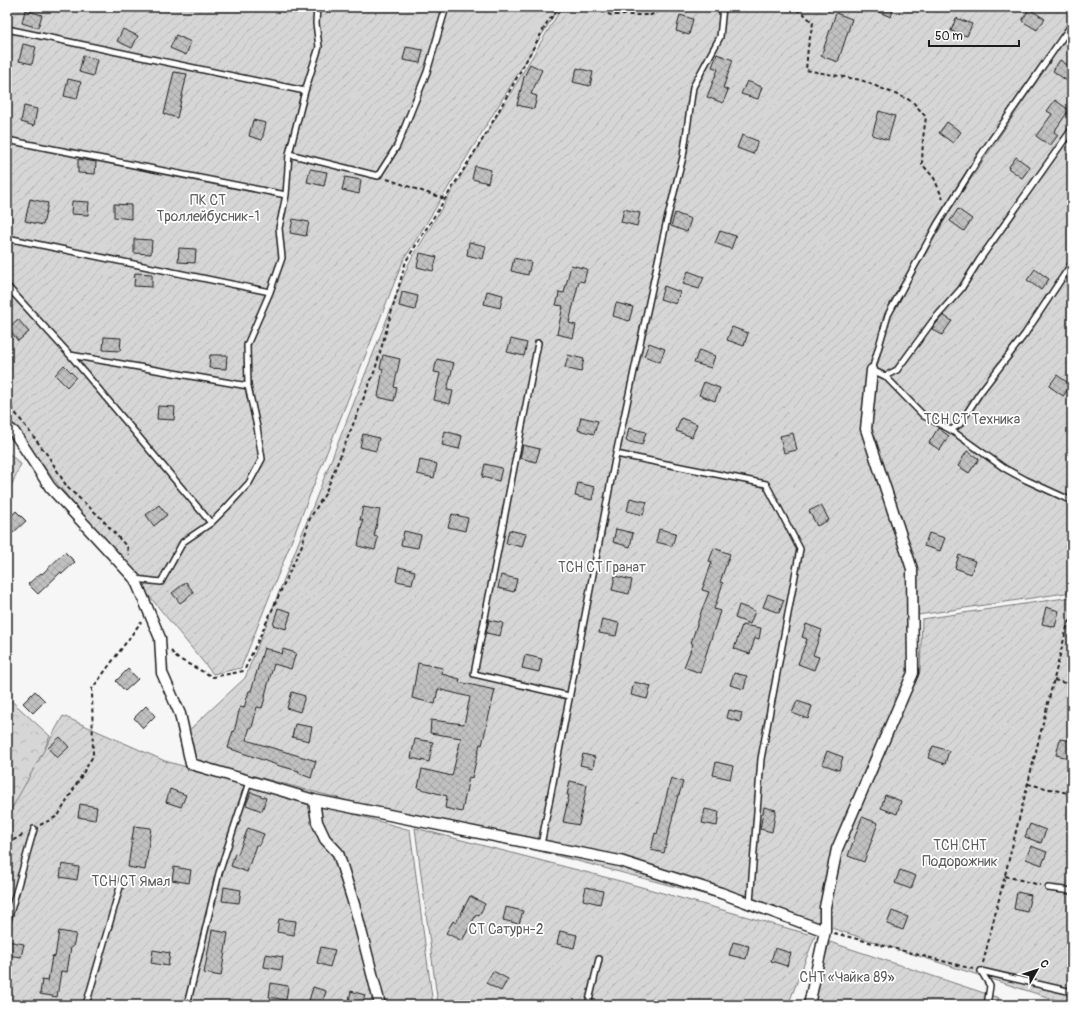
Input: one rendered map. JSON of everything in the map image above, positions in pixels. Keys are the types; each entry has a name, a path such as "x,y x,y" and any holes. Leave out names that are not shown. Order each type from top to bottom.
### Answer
{"street":[{"path":"809,1005 826,931 825,907 837,849 913,673 912,569 866,429 872,370"},
{"path":"7,426 14,432 50,487 135,579 160,638 162,673 180,714 191,764 314,800 620,861 750,903 826,931"},
{"path":"314,800 317,822 325,839 338,853 356,911 380,1005"}],"lane":[{"path":"135,579 161,582 183,542 211,524 249,483 262,460 257,427 248,386 247,345 270,292 282,258 279,228 286,194 289,154 305,91 320,47 316,23 317,7"},
{"path":"289,154 378,176 397,146 427,72 446,7"},
{"path":"541,845 616,454 666,224 683,157 693,87 720,37 723,7"},
{"path":"1072,24 981,155 948,208 888,315 872,370 885,376 924,416 951,430 1004,468 1072,501"},
{"path":"7,29 305,91"},
{"path":"885,376 897,370 932,322 961,289 980,259 1072,129"},
{"path":"7,140 286,194"},
{"path":"7,238 270,292"},
{"path":"951,430 960,424 980,394 1025,334 1072,263"},
{"path":"7,286 70,355 211,524"},
{"path":"538,343 474,674 570,696"},
{"path":"70,355 248,386"},
{"path":"616,454 766,484 800,549 760,759 750,903"},
{"path":"187,1005 219,873 249,782"},
{"path":"7,924 34,829"},
{"path":"86,1005 122,880"},
{"path":"1048,888 1072,891"},
{"path":"588,1005 599,959"},
{"path":"981,972 1072,992"},
{"path":"981,972 990,986 987,1005"}],"path":[{"path":"160,638 177,658 213,677 244,670 302,545 310,518 325,494 375,370 406,261 486,134 548,21 560,7"},
{"path":"588,7 611,16 651,15 667,7"},
{"path":"790,7 802,12 813,23 808,47 806,70 861,80 912,101 926,117 923,138 922,164 934,178 948,208"},
{"path":"378,176 445,199"},
{"path":"7,402 49,457 67,487 100,517 127,547 130,560"},
{"path":"7,844 58,816 93,756 92,689 149,612"},
{"path":"826,931 981,972 1068,623 1072,620"},
{"path":"1054,680 1072,685"},
{"path":"1028,784 1072,794"},
{"path":"1005,876 1048,888"}],"green space":[{"name":"ПК СТ Троллейбусник-1","path":"7,7 559,7 403,261 241,668 213,674 56,482 7,419"},
{"name":"ТСН СТ Гранат","path":"562,7 1072,7 1072,19 943,209 885,315 862,428 908,570 910,672 834,848 821,925 193,760 188,731 245,678 409,263"},
{"name":"ТСН СТ Техника","path":"1072,29 1072,592 918,615 916,571 871,431 875,375 891,315 952,207"},
{"path":"7,452 21,464 7,495"},
{"name":"ТСН СНТ Подорожник","path":"1072,597 1072,1005 828,927 829,906 840,850 920,671 922,619"},
{"path":"7,697 50,736 20,810 7,830"},
{"name":"ТСН СТ Ямал","path":"63,716 165,761 410,830 433,1005 7,1005 7,817"},
{"name":"СТ Сатурн-2","path":"415,828 620,881 815,936 788,1005 438,1005"},
{"name":"СНТ «Чайка 89»","path":"830,942 999,998 997,1005 806,1005"}],"building":[{"path":"866,7 894,7 891,17"},
{"path":"1029,9 1045,19 1037,30 1022,21"},
{"path":"25,10 42,15 38,28 22,23"},
{"path":"836,13 852,19 838,62 821,56"},
{"path":"680,15 693,19 689,35 676,31"},
{"path":"956,18 972,24 967,36 951,31"},
{"path":"123,29 138,36 132,48 117,41"},
{"path":"176,35 191,42 186,55 170,48"},
{"path":"23,44 36,47 32,64 19,61"},
{"path":"406,47 423,50 420,63 403,60"},
{"path":"717,54 733,60 723,88 728,90 723,103 707,97 718,69 712,67"},
{"path":"83,56 97,59 93,76 79,72"},
{"path":"1060,60 1072,68 1072,73 1067,81 1053,71"},
{"path":"530,64 542,70 531,94 537,96 534,109 517,105 524,77"},
{"path":"577,68 593,72 590,86 573,82"},
{"path":"174,72 187,74 177,118 164,114"},
{"path":"68,79 81,82 77,99 64,96"},
{"path":"747,81 762,87 758,99 741,94"},
{"path":"1055,100 1069,110 1054,132 1058,135 1050,146 1036,136 1052,114 1047,111"},
{"path":"24,106 37,109 34,126 21,122"},
{"path":"879,111 895,116 888,140 872,135"},
{"path":"253,120 266,123 262,140 249,136"},
{"path":"947,122 961,132 953,143 939,133"},
{"path":"742,135 758,141 753,154 737,148"},
{"path":"1016,157 1030,167 1022,178 1008,168"},
{"path":"78,159 96,162 95,174 78,173"},
{"path":"475,166 491,170 488,183 472,179"},
{"path":"310,169 327,172 324,186 307,182"},
{"path":"345,177 361,180 359,194 342,190"},
{"path":"30,199 48,203 43,225 25,221"},
{"path":"72,201 89,202 88,215 71,214"},
{"path":"114,204 131,205 131,219 114,217"},
{"path":"624,209 640,213 637,226 621,222"},
{"path":"958,209 972,219 964,231 950,221"},
{"path":"675,213 691,219 687,232 671,226"},
{"path":"293,219 309,222 306,236 290,233"},
{"path":"720,231 736,236 731,249 715,243"},
{"path":"134,239 152,240 151,254 134,253"},
{"path":"469,242 486,246 483,259 467,255"},
{"path":"179,248 196,249 195,263 178,262"},
{"path":"420,253 437,257 433,271 417,267"},
{"path":"514,258 531,262 528,275 511,271"},
{"path":"571,265 587,269 584,282 579,281 569,323 576,325 573,338 557,334 563,306 556,305 559,292 564,293"},
{"path":"1035,269 1049,279 1041,290 1027,280"},
{"path":"688,271 704,277 699,289 683,284"},
{"path":"135,273 152,274 152,287 134,286"},
{"path":"664,286 680,292 676,304 660,299"},
{"path":"487,291 503,295 500,308 484,304"},
{"path":"402,292 418,296 415,310 399,306"},
{"path":"616,303 633,307 629,321 613,316"},
{"path":"943,315 952,321 942,335 932,329"},
{"path":"18,319 29,332 18,341 8,328"},
{"path":"732,327 748,333 744,346 727,340"},
{"path":"104,337 121,338 120,351 103,350"},
{"path":"511,339 527,343 524,356 507,352"},
{"path":"649,343 665,349 660,362 644,356"},
{"path":"699,350 715,356 711,368 694,363"},
{"path":"210,355 227,355 226,369 209,368"},
{"path":"383,355 400,359 394,387 397,388 394,401 378,397 383,369 380,368"},
{"path":"568,355 584,359 581,372 565,368"},
{"path":"437,359 454,363 447,390 453,391 450,404 434,400 440,373 434,372"},
{"path":"64,365 76,377 67,387 55,375"},
{"path":"1057,375 1071,385 1063,396 1049,386"},
{"path":"704,382 720,388 715,401 699,395"},
{"path":"158,406 175,407 174,420 157,419"},
{"path":"581,417 598,421 594,434 578,430"},
{"path":"681,418 697,424 692,437 676,431"},
{"path":"629,428 646,432 642,445 626,441"},
{"path":"938,428 949,436 940,450 929,443"},
{"path":"445,431 462,436 459,449 442,445"},
{"path":"793,433 797,450 784,453 780,436"},
{"path":"363,434 379,438 376,451 360,447"},
{"path":"523,445 540,449 536,462 520,458"},
{"path":"967,451 979,459 969,473 958,466"},
{"path":"420,460 437,464 434,478 417,474"},
{"path":"485,464 502,468 499,481 482,477"},
{"path":"578,483 595,487 592,500 575,496"},
{"path":"630,498 647,502 643,515 627,511"},
{"path":"159,505 167,515 154,526 146,515"},
{"path":"821,505 829,520 817,526 809,511"},
{"path":"363,507 380,510 374,536 378,537 375,550 358,546 363,520 360,520"},
{"path":"16,511 26,521 13,533 7,526 7,520"},
{"path":"452,514 468,518 465,531 448,527"},
{"path":"616,529 633,533 630,547 613,542"},
{"path":"659,529 676,533 672,546 656,542"},
{"path":"509,530 526,534 522,547 506,543"},
{"path":"404,531 421,535 418,548 401,545"},
{"path":"929,533 945,538 940,551 924,546"},
{"path":"714,548 730,554 720,582 723,583 714,609 720,611 700,673 684,667 693,644 691,643 701,612 709,592 702,590 712,562 709,561"},
{"path":"65,552 75,562 62,574 61,572 38,594 28,584 41,573 42,574"},
{"path":"959,555 975,561 971,574 955,568"},
{"path":"399,567 415,571 412,584 396,581"},
{"path":"501,575 517,579 514,592 498,588"},
{"path":"615,576 632,580 629,594 612,590"},
{"path":"186,582 194,593 180,603 172,593"},
{"path":"768,594 784,600 779,613 763,607"},
{"path":"739,605 755,611 750,624 735,618"},
{"path":"1046,607 1059,611 1055,627 1042,624"},
{"path":"278,608 291,612 286,629 273,625"},
{"path":"602,619 619,623 616,636 599,633"},
{"path":"489,620 503,623 500,636 486,633"},
{"path":"806,624 822,630 813,655 819,657 814,670 798,664 807,639 802,637"},
{"path":"742,625 761,628 759,639 755,638 750,654 734,649"},
{"path":"264,648 282,654 283,649 296,653 291,669 274,664 262,708 257,707 252,728 250,727 246,740 316,761 311,778 298,773 299,771 228,748 233,731 234,732 240,707 244,708 249,691 251,691"},
{"path":"525,655 542,659 539,672 522,668"},
{"path":"418,663 443,668 442,674 460,679 459,682 495,690 482,745 480,744 472,778 469,777 462,812 445,808 447,796 418,788 422,769 452,776 461,738 430,733 431,720 464,724 470,697 438,689 435,704 412,698"},
{"path":"128,669 138,679 125,691 116,681"},
{"path":"734,673 747,676 744,689 730,685"},
{"path":"634,682 651,686 647,699 631,695"},
{"path":"35,691 45,701 33,713 23,703"},
{"path":"292,692 305,696 300,712 287,708"},
{"path":"797,701 812,706 808,719 792,713"},
{"path":"146,706 155,716 143,728 134,718"},
{"path":"729,710 742,713 740,722 727,718"},
{"path":"295,724 312,727 309,741 292,737"},
{"path":"60,737 69,747 57,758 48,748"},
{"path":"415,739 433,742 429,762 411,758"},
{"path":"1060,739 1072,741 1069,758 1056,755"},
{"path":"933,746 949,751 945,764 928,758"},
{"path":"827,751 843,757 839,770 822,764"},
{"path":"583,754 595,757 593,768 580,765"},
{"path":"716,762 733,766 730,779 713,775"},
{"path":"671,778 683,782 678,795 664,853 651,850 655,833 657,834"},
{"path":"570,781 587,785 579,825 563,822 569,795 567,795"},
{"path":"170,789 186,795 181,807 166,802"},
{"path":"251,792 266,798 262,811 246,805"},
{"path":"885,795 901,801 897,814 881,808"},
{"path":"80,804 97,807 95,820 78,817"},
{"path":"764,807 776,810 772,832 760,829"},
{"path":"705,809 719,812 717,826 702,823"},
{"path":"862,817 878,823 864,862 848,856"},
{"path":"1030,824 1046,830 1041,843 1025,837"},
{"path":"134,826 151,828 145,870 128,867"},
{"path":"248,828 264,834 259,846 256,845 247,872 231,866 235,853 238,854"},
{"path":"1031,846 1047,852 1042,865 1026,859"},
{"path":"62,864 79,867 77,880 60,877"},
{"path":"174,867 191,870 189,883 172,880"},
{"path":"900,870 916,876 911,889 895,883"},
{"path":"224,887 241,890 239,903 222,901"},
{"path":"586,887 603,891 600,904 583,900"},
{"path":"1017,892 1031,895 1027,912 1014,909"},
{"path":"470,896 485,904 479,916 476,915 462,941 446,933 453,921 456,923"},
{"path":"506,907 523,911 519,924 503,920"},
{"path":"892,911 908,917 903,930 887,924"},
{"path":"279,919 296,921 294,935 277,932"},
{"path":"212,930 228,933 221,976 204,973"},
{"path":"59,931 76,934 73,947 71,947 67,972 61,971 57,997 40,994 42,980 48,981 52,956 55,957"},
{"path":"560,931 577,935 574,948 557,944"},
{"path":"7,941 24,944 21,957 7,955"},
{"path":"733,942 749,946 746,959 729,955"},
{"path":"321,947 335,950 330,967 317,963"},
{"path":"775,948 791,953 787,966 771,961"},
{"path":"153,950 170,953 168,966 151,963"},
{"path":"266,954 283,957 281,970 264,967"},
{"path":"493,971 508,979 501,991 486,983"},
{"path":"271,983 288,986 286,1000 269,997"},
{"path":"313,987 326,991 322,1005 308,1004"},
{"path":"351,991 365,995 362,1005 348,1005"}]}
